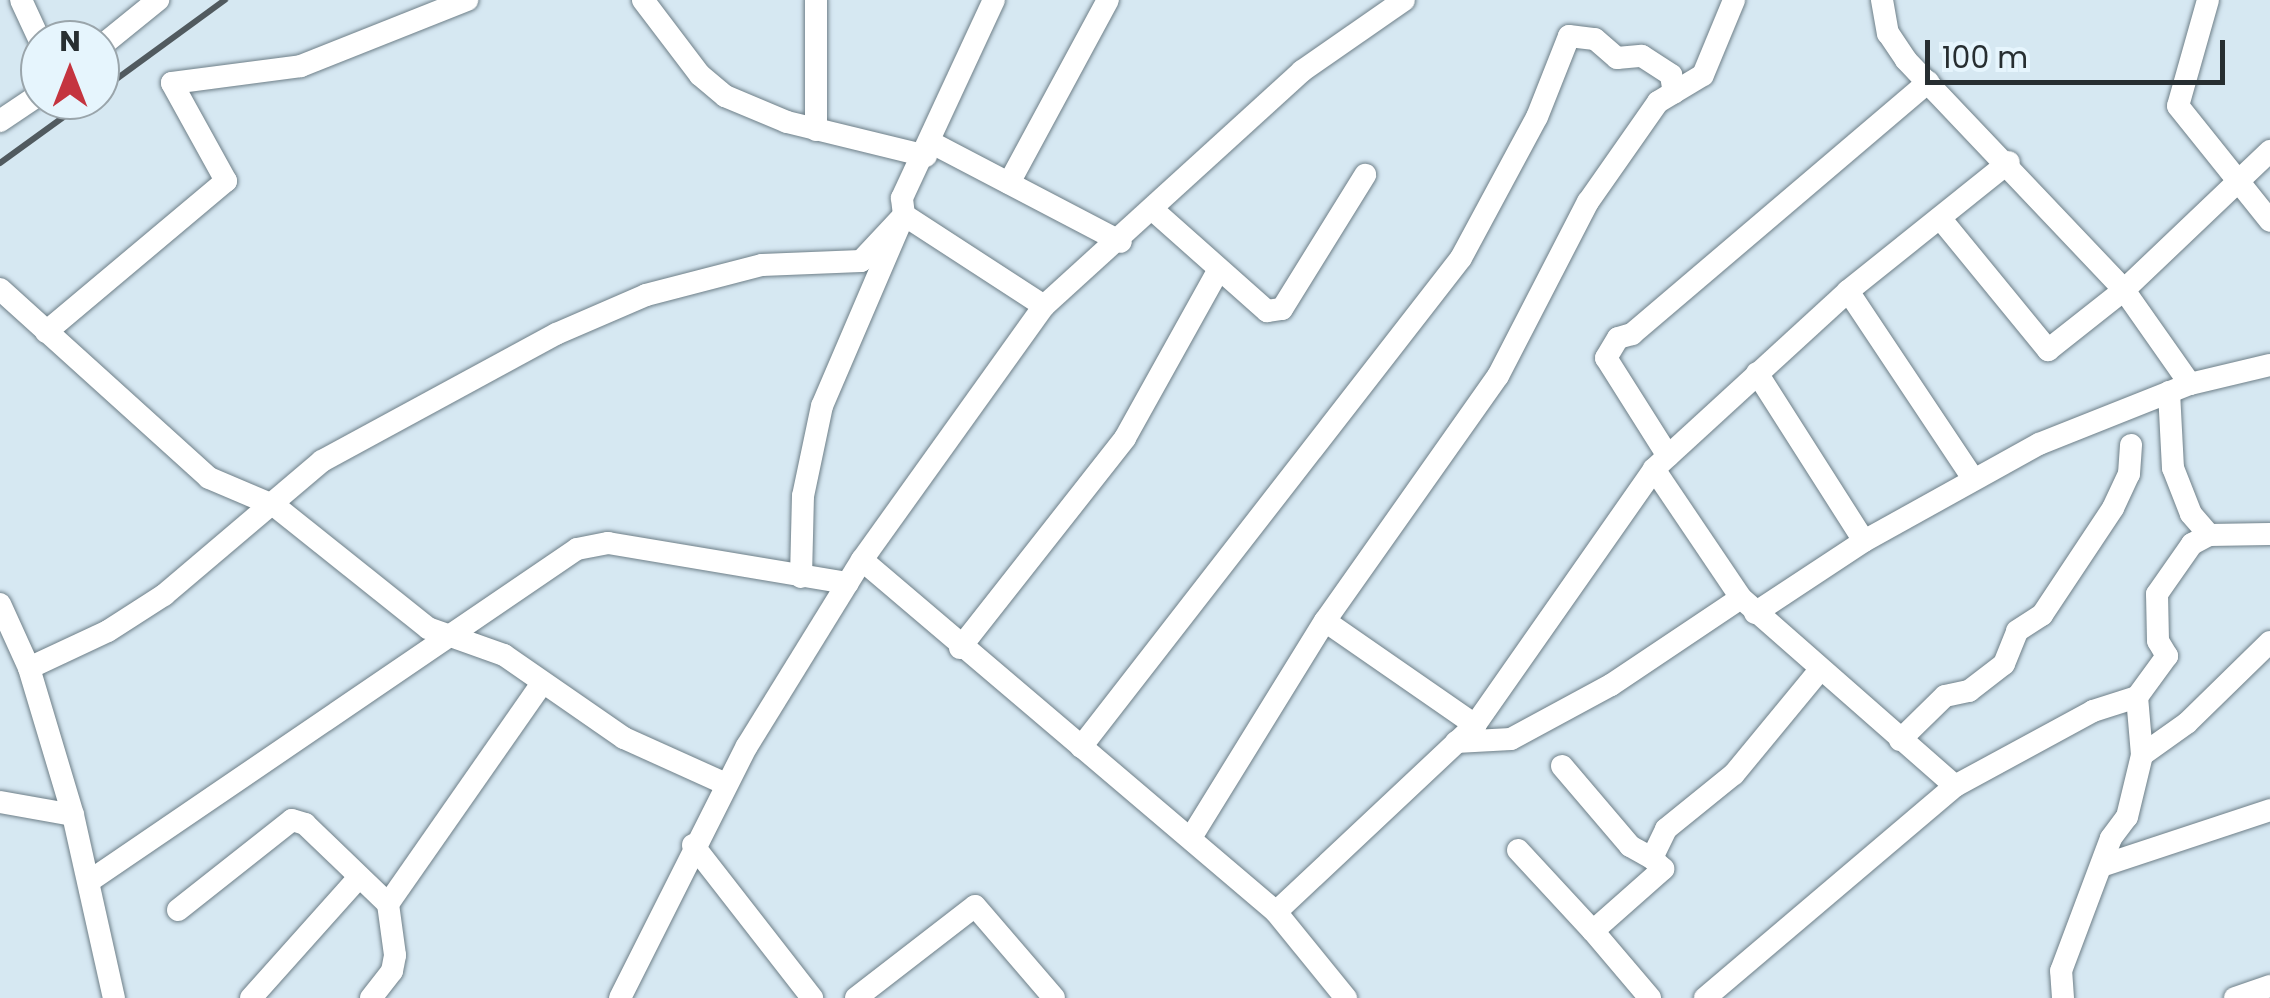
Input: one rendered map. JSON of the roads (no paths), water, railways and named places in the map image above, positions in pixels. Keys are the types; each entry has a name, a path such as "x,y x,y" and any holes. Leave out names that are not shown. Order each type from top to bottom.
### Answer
{"street":[{"path":"120,31 158,0"},
{"path":"46,332 226,181 172,83 301,66 467,0"},
{"path":"643,0 700,75 724,96 816,130 929,149 1009,184 1121,242"},
{"path":"816,0 816,130"},
{"path":"802,576 803,496 822,406 904,215 902,198 929,149 994,0"},
{"path":"1009,184 1108,0"},
{"path":"620,998 726,784 862,560 1044,306 1121,242 1371,8 1404,0"},
{"path":"1192,836 1325,621 1498,376 1588,202 1658,102 1704,75 1734,0"},
{"path":"1882,0 1888,33 1928,82 2008,162 2124,290 2179,388 2173,468 2190,514 2209,535"},
{"path":"2208,0 2178,106 2270,220"},
{"path":"1081,747 1461,258 1537,117 1569,36 1595,40 1617,58 1642,56 1671,75 1674,93"},
{"path":"1928,82 1632,334 1618,338 1606,358 1661,463 1748,606 1818,672 1955,786"},
{"path":"1940,218 2048,350 2124,290 2235,178 2270,150"},
{"path":"1276,912 1475,724 1661,463 1848,290 2008,162"},
{"path":"1152,210 1266,311 1282,310 1365,175"},
{"path":"904,215 1044,306"},
{"path":"30,668 108,632 164,594 275,506 322,461 556,334 674,285 762,265 860,260 904,215"},
{"path":"960,648 1125,438 1218,270"},
{"path":"0,288 209,478 275,506 428,628 504,655 624,738 726,784"},
{"path":"1848,290 1972,478"},
{"path":"1456,742 1511,739 1972,478 2179,388 2270,365"},
{"path":"1757,373 1864,541"},
{"path":"1900,740 1944,696 1969,691 2004,664 2017,631 2042,615 2113,508 2130,474 2132,445"},
{"path":"1705,998 1955,786 2093,711 2137,697 2167,656 2158,641 2157,594 2192,544 2209,535 2270,534"},
{"path":"91,880 186,810 456,638 577,548 608,543 848,583"},
{"path":"862,560 960,648 1192,836 1276,912 1346,998"},
{"path":"0,604 30,668 73,815 91,880 114,998"},
{"path":"1325,621 1475,724"},
{"path":"2142,755 2187,722 2270,642"},
{"path":"1652,858 1666,829 1734,774 1818,672"},
{"path":"388,904 542,683"},
{"path":"2063,998 2062,971 2111,838 2127,817 2142,755 2137,697"},
{"path":"1562,766 1630,846 1663,869 1593,932"},
{"path":"0,802 73,815"},
{"path":"2104,865 2270,810"},
{"path":"178,910 292,820 305,824 388,904 395,955 392,971 370,998"},
{"path":"693,845 812,998"},
{"path":"1518,850 1650,998"},
{"path":"251,998 358,877"},
{"path":"856,998 975,906 1054,998"},
{"path":"2235,998 2270,986"}],"railway":[{"path":"120,76 225,0"},
{"path":"0,163 59,120"}]}
